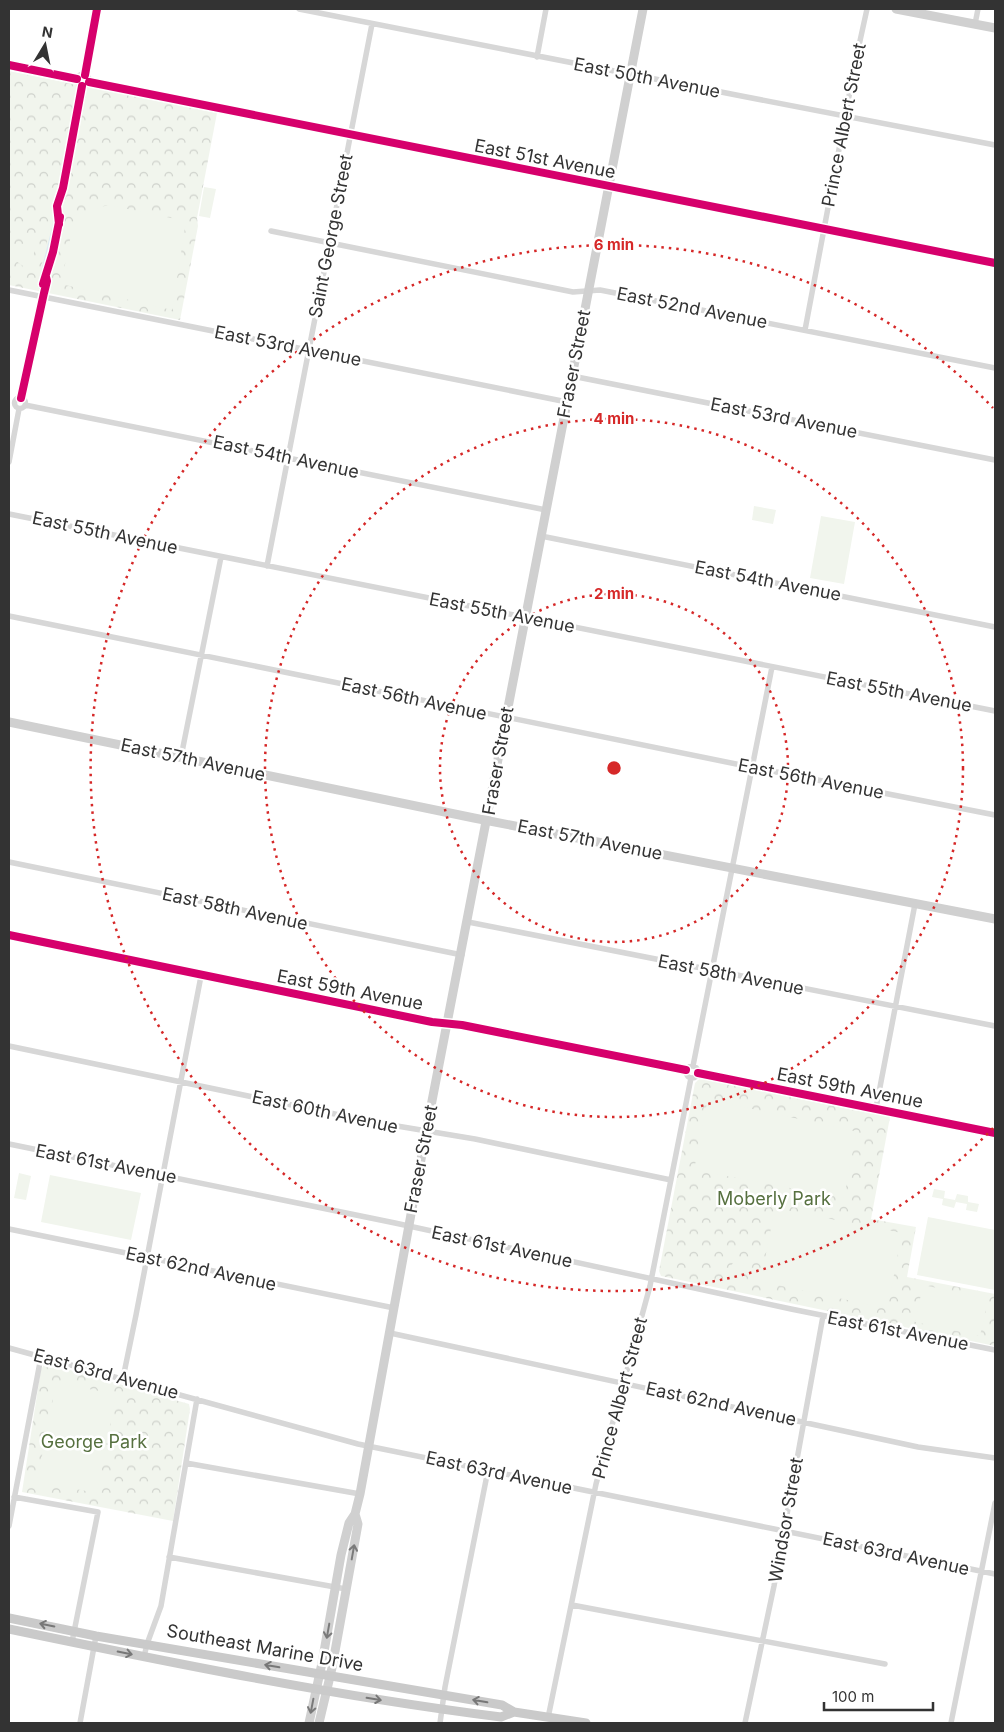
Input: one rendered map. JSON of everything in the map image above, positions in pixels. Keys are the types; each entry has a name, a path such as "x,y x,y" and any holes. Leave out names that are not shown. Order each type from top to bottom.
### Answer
{"main road":[{"name":"Southeast Marine Drive","path":"9,1618 96,1636 502,1705 514,1712 586,1723"},
{"name":"Southeast Marine Drive","path":"9,1628 144,1657 326,1691 442,1710 500,1717 514,1712"}],"street":[{"path":"82,86 87,85 89,82 85,75 97,9"},
{"name":"East 50th Avenue","path":"299,9 995,145"},
{"path":"537,56 546,9"},
{"name":"Fraser Street","path":"309,1723 349,1523 355,1514 360,1494 426,1132 462,955 643,9"},
{"name":"Prince Albert Street","path":"805,330 867,9"},
{"path":"896,9 995,28"},
{"path":"975,24 978,9"},
{"name":"Saint George Street","path":"267,566 372,24"},
{"path":"9,65 77,79"},
{"path":"77,79 81,75 85,75"},
{"path":"77,79 78,83 82,86"},
{"name":"East 51st Avenue","path":"89,82 995,263"},
{"path":"60,202 82,86"},
{"name":"East 52nd Avenue","path":"271,231 576,293 600,290 995,368"},
{"name":"East 53rd Avenue","path":"9,290 567,402"},
{"path":"21,398 42,297"},
{"name":"East 53rd Avenue","path":"572,376 995,460"},
{"path":"19,408 12,402 21,398"},
{"path":"19,408 25,405 25,401 21,398"},
{"name":"East 54th Avenue","path":"25,405 546,510"},
{"path":"9,462 19,408"},
{"name":"East 55th Avenue","path":"9,514 995,711"},
{"name":"East 54th Avenue","path":"541,536 995,627"},
{"path":"181,757 221,557"},
{"name":"East 56th Avenue","path":"9,616 506,718 995,815"},
{"path":"693,1066 772,667"},
{"name":"East 57th Avenue","path":"9,722 488,820 995,919"},
{"name":"East 58th Avenue","path":"9,862 462,955"},
{"path":"876,1108 915,904"},
{"name":"East 58th Avenue","path":"468,922 995,1026"},
{"name":"East 59th Avenue","path":"9,934 202,976 686,1070"},
{"path":"123,1378 202,976"},
{"name":"East 60th Avenue","path":"9,1046 426,1132 437,1132 474,1139 671,1180"},
{"path":"693,1066 698,1069 698,1073 694,1078 691,1078 686,1074 686,1070 688,1067 693,1066"},
{"name":"East 59th Avenue","path":"698,1073 995,1133"},
{"name":"Prince Albert Street","path":"548,1718 595,1492 652,1279 691,1078"},
{"name":"East 61st Avenue","path":"9,1144 823,1316 995,1350"},
{"name":"East 62nd Avenue","path":"9,1229 394,1308"},
{"name":"Windsor Street","path":"745,1723 784,1531 823,1316"},
{"name":"East 62nd Avenue","path":"390,1333 918,1447 995,1458"},
{"name":"East 63rd Avenue","path":"9,1348 369,1446 995,1574"},
{"path":"9,1526 41,1357"},
{"path":"144,1657 161,1606 197,1399"},
{"path":"186,1463 360,1494"},
{"path":"440,1723 488,1470"},
{"path":"9,1479 17,1480"},
{"path":"14,1497 98,1512 72,1642"},
{"path":"950,1723 995,1503"},
{"name":"Fraser Street","path":"319,1723 330,1676 358,1524 355,1514"},
{"path":"169,1557 346,1590"},
{"path":"572,1605 885,1664"},
{"path":"80,1723 96,1636"}],"green space":[{"path":"9,71 217,113 180,320 9,285"},
{"path":"204,187 216,189 210,218 199,216"},
{"path":"108,205 186,221 172,310 61,284 75,215"},
{"path":"56,217 50,252 41,285 39,284 43,257 47,247 47,236 51,221"},
{"path":"9,244 36,244 30,271 9,256"},
{"path":"754,506 776,510 773,524 752,520"},
{"path":"821,516 855,522 844,584 810,578"},
{"name":"Moberly Park","path":"702,1079 858,1111 888,1115 890,1117 871,1219 916,1227 907,1277 995,1294 995,1346 661,1276 659,1271 695,1083"},
{"path":"711,1100 854,1131 856,1134 844,1198 694,1170 707,1103"},
{"path":"19,1173 31,1176 26,1200 14,1198"},
{"path":"50,1175 141,1193 131,1240 41,1222"},
{"path":"934,1189 945,1191 944,1198 955,1200 957,1194 968,1196 968,1202 979,1204 977,1212 966,1210 967,1204 956,1202 954,1208 942,1205 943,1199 932,1197"},
{"path":"775,1208 902,1233 888,1306 885,1308 763,1282 761,1279"},
{"path":"928,1217 995,1230 995,1290 917,1275"},
{"path":"740,1261 744,1264 744,1281 738,1286 733,1286 724,1277 729,1273 733,1263"},
{"path":"923,1285 988,1299 980,1336 915,1322"},
{"name":"George Park","path":"45,1364 189,1404 190,1409 173,1521 22,1492 41,1369"},
{"path":"56,1383 116,1394 97,1493 37,1482"}],"waterway":[{"path":"54,207 54,213"},
{"path":"39,284 55,219"}],"cycle path":[{"path":"85,75 97,9"},
{"path":"9,65 77,79"},
{"path":"89,82 995,263"},
{"path":"59,224 57,206 63,188 82,86"},
{"path":"43,284 53,252 60,217"},
{"path":"21,398 47,281 46,277"},
{"path":"9,935 432,1022 462,1025 686,1070"},
{"path":"698,1073 995,1133"}]}
